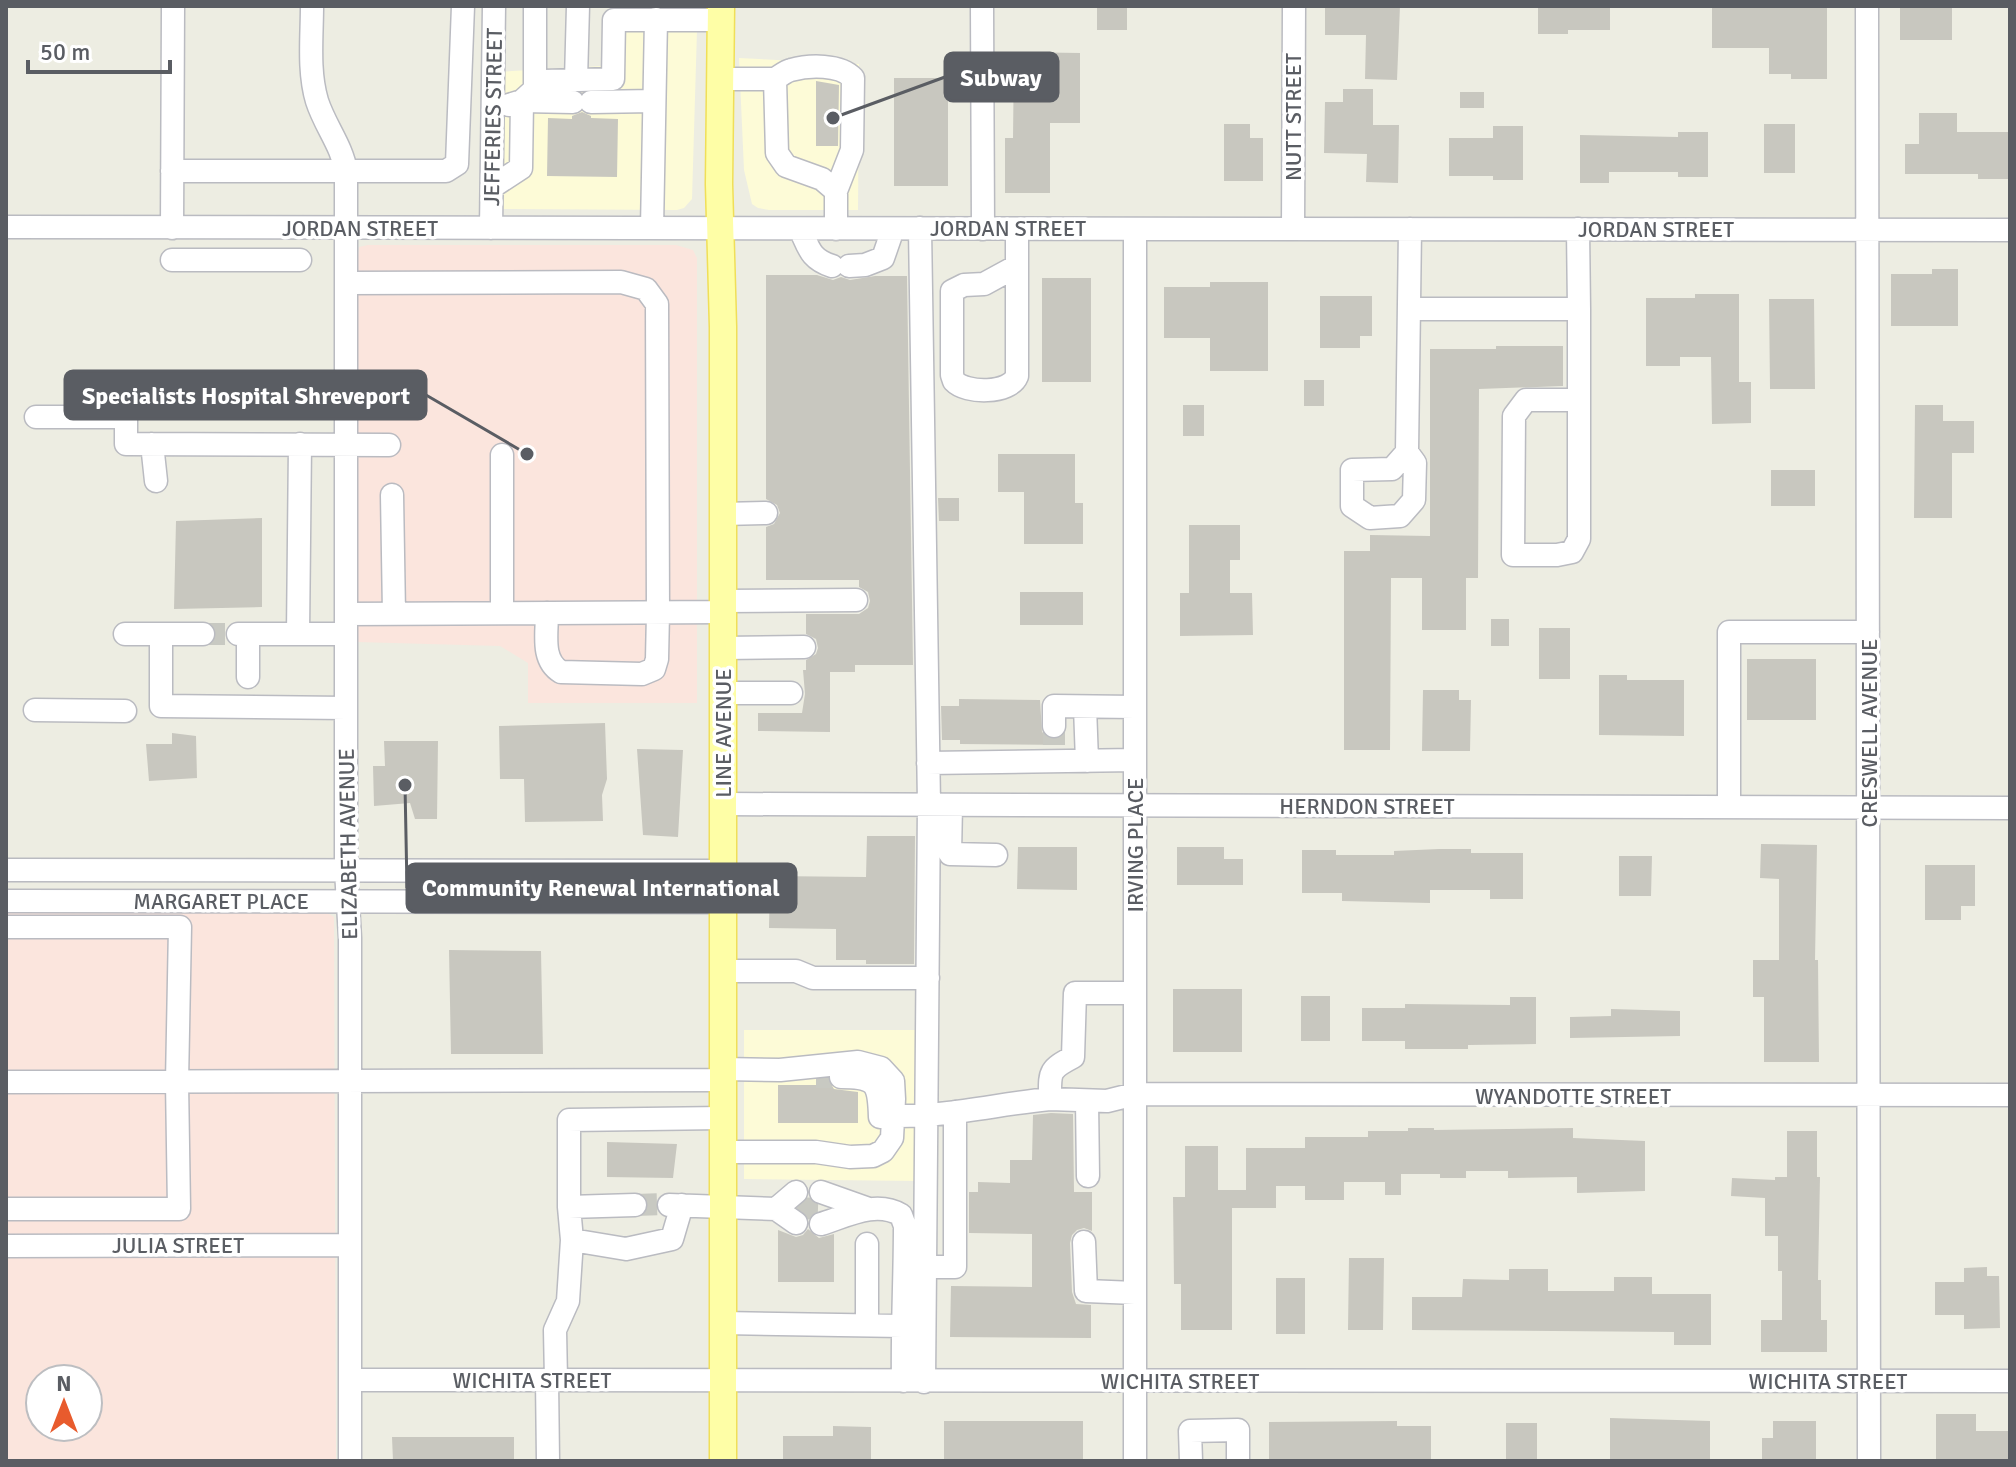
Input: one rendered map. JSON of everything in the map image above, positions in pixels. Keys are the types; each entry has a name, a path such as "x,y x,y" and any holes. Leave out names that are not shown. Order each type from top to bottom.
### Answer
{"main road":[{"name":"LINE AVENUE","path":"721,13 723,1461"}],"street":[{"path":"172,228 173,6"},
{"path":"312,6 313,83 327,124 343,154 346,171"},
{"path":"172,171 446,171 457,164 463,6"},
{"name":"JEFFERIES STREET","path":"491,228 494,6"},
{"path":"492,187 521,168 535,6"},
{"path":"578,6 580,95"},
{"path":"982,6 983,229"},
{"name":"NUTT STREET","path":"1293,229 1294,6"},
{"name":"CRESWELL AVENUE","path":"1867,6 1869,1461"},
{"path":"580,95 613,79 614,20 721,13"},
{"path":"652,228 656,19"},
{"path":"720,79 775,79 790,70 835,67 848,72 853,78 852,150 836,191 836,229"},
{"path":"775,79 777,153 786,166 822,179 836,191"},
{"path":"459,113 493,111 528,95 580,95 654,101"},
{"name":"ELIZABETH AVENUE","path":"346,171 350,1461"},
{"name":"JORDAN STREET","path":"6,227 2010,230"},
{"path":"920,228 928,763 950,854 996,855"},
{"path":"800,229 818,262 840,266 865,265 883,258 893,229"},
{"path":"1017,229 1017,266 1017,376 1007,388 965,389 954,381 952,375 952,291 964,285 984,284 1017,266"},
{"name":"IRVING PLACE","path":"1135,229 1135,1461"},
{"path":"1407,452 1410,229"},
{"path":"1578,229 1579,309 1579,400 1579,539 1572,552 1513,555 1514,416 1526,400 1579,400"},
{"path":"172,260 300,260"},
{"path":"346,283 621,282 646,289 657,304 658,613 654,669 642,674 561,672 551,666 547,656 547,613"},
{"path":"1409,309 1579,309"},
{"path":"36,417 126,417 126,444 389,445"},
{"path":"152,444 156,481"},
{"path":"298,634 300,444"},
{"path":"502,455 502,613"},
{"path":"392,495 394,613"},
{"path":"723,514 766,513"},
{"path":"248,677 243,634 298,634 394,613 658,613 856,600"},
{"path":"1729,806 1729,632 1868,632"},
{"path":"125,634 203,634"},
{"path":"161,634 161,706 346,708"},
{"path":"723,648 804,647"},
{"path":"723,693 791,693"},
{"path":"1054,744 1054,706 1135,707"},
{"path":"1085,707 1087,761"},
{"path":"35,710 125,711"},
{"path":"928,763 1054,744 1087,761 1135,760"},
{"name":"HERNDON STREET","path":"723,804 2010,808"},
{"path":"913,1382 925,1267 928,978 940,805"},
{"name":"MARGARET PLACE","path":"6,870 723,871"},
{"name":"MARGARET PLACE","path":"6,901 723,902"},
{"path":"6,927 180,927 177,1082 179,1209 6,1209"},
{"path":"723,971 796,971 813,978 928,978"},
{"path":"1050,1099 1053,1067 1073,1057 1075,993 1135,993"},
{"path":"6,1082 350,1081 723,1074 858,1062 881,1068 893,1081 894,1116 892,1138 883,1151 873,1156 850,1157 816,1152"},
{"path":"723,1152 816,1152 864,1147 876,1138 880,1127 879,1092 875,1084 863,1077 790,1077 780,1070"},
{"name":"WYANDOTTE STREET","path":"894,1116 926,1117 1050,1099 1107,1101 1135,1094 2010,1095"},
{"path":"1087,1101 1088,1176"},
{"path":"925,1267 955,1267 955,1112"},
{"path":"548,1461 555,1330 568,1301 572,1240 569,1120 723,1118"},
{"path":"569,1207 635,1205"},
{"path":"572,1240 626,1249 672,1239 675,1205 723,1209 792,1208"},
{"path":"821,1208 891,1209 901,1215 905,1226 905,1309 902,1326 913,1382"},
{"path":"1084,1242 1086,1291 1135,1293"},
{"path":"867,1244 867,1325"},
{"name":"JULIA STREET","path":"6,1246 350,1245"},
{"path":"723,1323 902,1326"},
{"name":"WICHITA STREET","path":"350,1380 2010,1381"},
{"path":"1191,1461 1190,1431 1238,1430 1238,1461"}],"shaded area":[{"path":"603,30 697,30 692,199 684,208 677,210 501,209 497,72 602,66"},
{"path":"739,58 859,64 858,210 769,210 752,204 744,170"},
{"path":"676,245 693,250 697,258 697,703 528,703 528,663 500,646 357,642 357,266 359,247"},
{"path":"6,910 324,911 334,917 336,1461 6,1461"},
{"path":"744,1030 920,1030 918,1181 744,1179"}],"building":[{"path":"1097,6 1127,6 1127,30 1097,30"},
{"path":"1325,6 1400,6 1397,80 1365,79 1366,35 1325,35"},
{"path":"1538,6 1610,6 1610,30 1538,34"},
{"path":"1712,6 1827,6 1827,79 1791,79 1791,74 1769,74 1769,48 1712,48"},
{"path":"1900,6 1952,6 1952,40 1900,40"},
{"path":"1014,52 1080,53 1080,123 1050,123 1050,193 1005,193 1005,138 1013,138"},
{"path":"894,78 948,78 948,186 894,186"},
{"path":"816,81 839,85 838,146 816,146"},
{"path":"1343,89 1373,89 1373,125 1399,125 1398,183 1366,182 1367,154 1324,153 1325,102 1343,102"},
{"path":"1460,92 1484,92 1484,108 1460,108"},
{"path":"582,112 591,118 618,119 617,177 547,176 548,118 572,119 572,116"},
{"path":"1919,113 1957,113 1957,132 2010,132 2010,179 1978,179 1978,174 1905,174 1905,144 1919,144"},
{"path":"1224,124 1250,124 1250,138 1263,138 1263,181 1224,181"},
{"path":"1764,124 1795,124 1795,173 1764,173"},
{"path":"1493,126 1523,126 1523,180 1449,176 1449,138 1493,138"},
{"path":"1678,132 1708,132 1708,177 1678,177 1678,172 1609,172 1609,183 1580,183 1580,135 1678,137"},
{"path":"1932,269 1958,269 1958,326 1891,326 1891,274 1932,274"},
{"path":"766,275 817,275 833,280 841,277 850,280 907,276 913,665 855,665 855,672 830,672 830,732 758,731 758,713 802,713 805,694 803,670 806,670 806,660 816,654 818,648 816,639 806,634 806,614 859,614 868,608 870,601 868,592 859,587 859,580 766,580 766,527 774,524 780,513 777,505 766,499"},
{"path":"1042,278 1091,278 1091,382 1042,382"},
{"path":"1210,282 1268,282 1268,371 1210,371 1210,338 1164,338 1164,287 1210,287"},
{"path":"1695,294 1739,294 1739,382 1751,382 1751,423 1712,424 1711,357 1680,357 1680,366 1646,366 1646,298 1695,298"},
{"path":"1320,296 1372,296 1372,336 1360,336 1360,348 1320,348"},
{"path":"1769,299 1814,299 1815,389 1770,389"},
{"path":"1496,346 1563,346 1563,386 1479,389 1478,578 1466,578 1466,630 1422,630 1422,578 1391,578 1390,750 1344,750 1344,551 1370,551 1370,535 1430,536 1430,349 1496,349"},
{"path":"1304,380 1324,380 1324,406 1304,406"},
{"path":"1183,405 1204,405 1204,436 1183,436"},
{"path":"1915,405 1943,405 1943,421 1974,421 1974,453 1952,453 1952,518 1914,518"},
{"path":"998,454 1075,454 1075,503 1083,503 1083,544 1024,544 1024,492 998,492"},
{"path":"1771,470 1815,470 1815,506 1771,506"},
{"path":"938,498 959,498 959,521 939,521"},
{"path":"262,518 262,607 174,609 176,521"},
{"path":"1189,525 1240,525 1240,560 1230,560 1230,593 1252,593 1253,635 1180,636 1180,593 1189,593"},
{"path":"1020,592 1083,592 1083,625 1020,625"},
{"path":"1491,619 1509,619 1509,646 1491,646"},
{"path":"1539,628 1570,628 1570,679 1539,679"},
{"path":"1747,659 1816,659 1816,720 1747,720"},
{"path":"1599,675 1627,675 1627,680 1684,680 1684,736 1599,735"},
{"path":"1423,690 1459,690 1459,700 1471,700 1470,751 1422,751"},
{"path":"959,699 1040,700 1042,732 1053,740 1065,734 1065,745 960,744 960,740 942,740 941,706 959,706"},
{"path":"605,723 607,779 602,795 603,821 525,822 524,779 500,779 499,726"},
{"path":"172,733 196,736 197,778 149,781 146,744 172,744"},
{"path":"384,741 438,741 437,819 415,819 410,803 374,806 373,766 385,766"},
{"path":"637,749 683,750 678,837 643,835"},
{"path":"867,836 915,836 914,964 866,964 866,960 836,960 836,929 769,928 770,876 866,877"},
{"path":"1761,844 1817,845 1815,960 1818,960 1819,1062 1764,1062 1764,997 1753,997 1753,960 1779,960 1779,879 1760,878"},
{"path":"1018,847 1077,847 1077,890 1017,889"},
{"path":"1177,847 1224,847 1224,859 1243,859 1243,885 1177,885"},
{"path":"1471,849 1471,853 1523,853 1523,899 1490,899 1490,890 1430,890 1430,903 1342,901 1342,893 1302,893 1302,850 1336,850 1336,855 1394,855 1394,851"},
{"path":"1619,856 1652,856 1651,896 1619,896"},
{"path":"1925,865 1975,865 1975,906 1961,906 1961,920 1925,920"},
{"path":"449,950 541,951 543,1054 451,1054"},
{"path":"1173,989 1242,989 1242,1052 1173,1052"},
{"path":"1301,996 1330,996 1330,1041 1301,1041"},
{"path":"1510,997 1536,997 1536,1044 1468,1045 1468,1049 1405,1049 1405,1041 1362,1041 1362,1008 1405,1008 1405,1004 1510,1005"},
{"path":"1611,1009 1680,1011 1680,1036 1570,1038 1570,1017 1611,1016"},
{"path":"828,1079 834,1089 858,1092 858,1123 778,1123 778,1085 816,1085 816,1080"},
{"path":"1073,1114 1074,1192 1092,1192 1092,1231 1084,1228 1077,1230 1070,1243 1072,1292 1076,1304 1091,1305 1091,1338 950,1337 951,1286 1032,1287 1032,1234 969,1233 969,1192 978,1192 978,1182 1010,1183 1010,1160 1032,1160 1033,1115"},
{"path":"1408,1128 1573,1128 1573,1138 1645,1141 1645,1191 1577,1193 1577,1177 1508,1178 1508,1171 1466,1171 1466,1178 1401,1174 1401,1195 1385,1195 1385,1182 1344,1182 1344,1200 1305,1200 1305,1186 1276,1186 1276,1208 1232,1208 1232,1330 1181,1330 1181,1284 1174,1284 1173,1197 1185,1197 1185,1146 1218,1146 1218,1190 1246,1190 1246,1148 1305,1148 1305,1137 1368,1137 1368,1131 1408,1131"},
{"path":"1787,1131 1817,1131 1817,1177 1820,1177 1818,1280 1821,1280 1821,1320 1827,1320 1827,1352 1761,1352 1761,1320 1782,1320 1778,1236 1765,1236 1765,1198 1731,1196 1732,1178 1775,1180 1775,1177 1787,1177"},
{"path":"607,1142 677,1144 673,1178 607,1177"},
{"path":"808,1229 819,1238 834,1234 834,1282 778,1282 778,1230 796,1237"},
{"path":"1349,1258 1384,1258 1383,1330 1348,1330"},
{"path":"1987,1267 1987,1276 1999,1276 2000,1328 1964,1329 1964,1315 1935,1315 1935,1282 1964,1282 1964,1268"},
{"path":"1509,1269 1548,1269 1548,1291 1614,1291 1614,1277 1652,1277 1652,1294 1711,1294 1711,1345 1674,1345 1674,1332 1412,1330 1412,1297 1462,1297 1463,1279 1509,1280"},
{"path":"1276,1278 1305,1278 1305,1334 1276,1334"},
{"path":"1936,1414 1976,1414 1976,1431 2010,1431 2010,1461 1936,1461"},
{"path":"1610,1418 1710,1421 1710,1461 1610,1461"},
{"path":"944,1421 1083,1421 1083,1461 944,1461"},
{"path":"1397,1421 1397,1426 1431,1426 1431,1461 1269,1461 1269,1422"},
{"path":"1773,1421 1816,1421 1816,1461 1762,1461 1762,1438 1773,1438"},
{"path":"1506,1423 1537,1423 1537,1461 1506,1461"},
{"path":"833,1426 871,1427 871,1460 783,1461 783,1436 833,1436"},
{"path":"392,1437 514,1437 514,1461 393,1461"}],"tunnel":[{"path":"203,634 238,634"},
{"path":"1054,726 1054,745"},
{"path":"816,1077 832,1077"},
{"path":"635,1205 668,1204"},
{"path":"796,1208 821,1209"}],"place":[{"name":"Subway","path":"833,118"},
{"name":"Specialists Hospital Shreveport","path":"527,454"},
{"name":"Community Renewal International","path":"405,785"}]}
